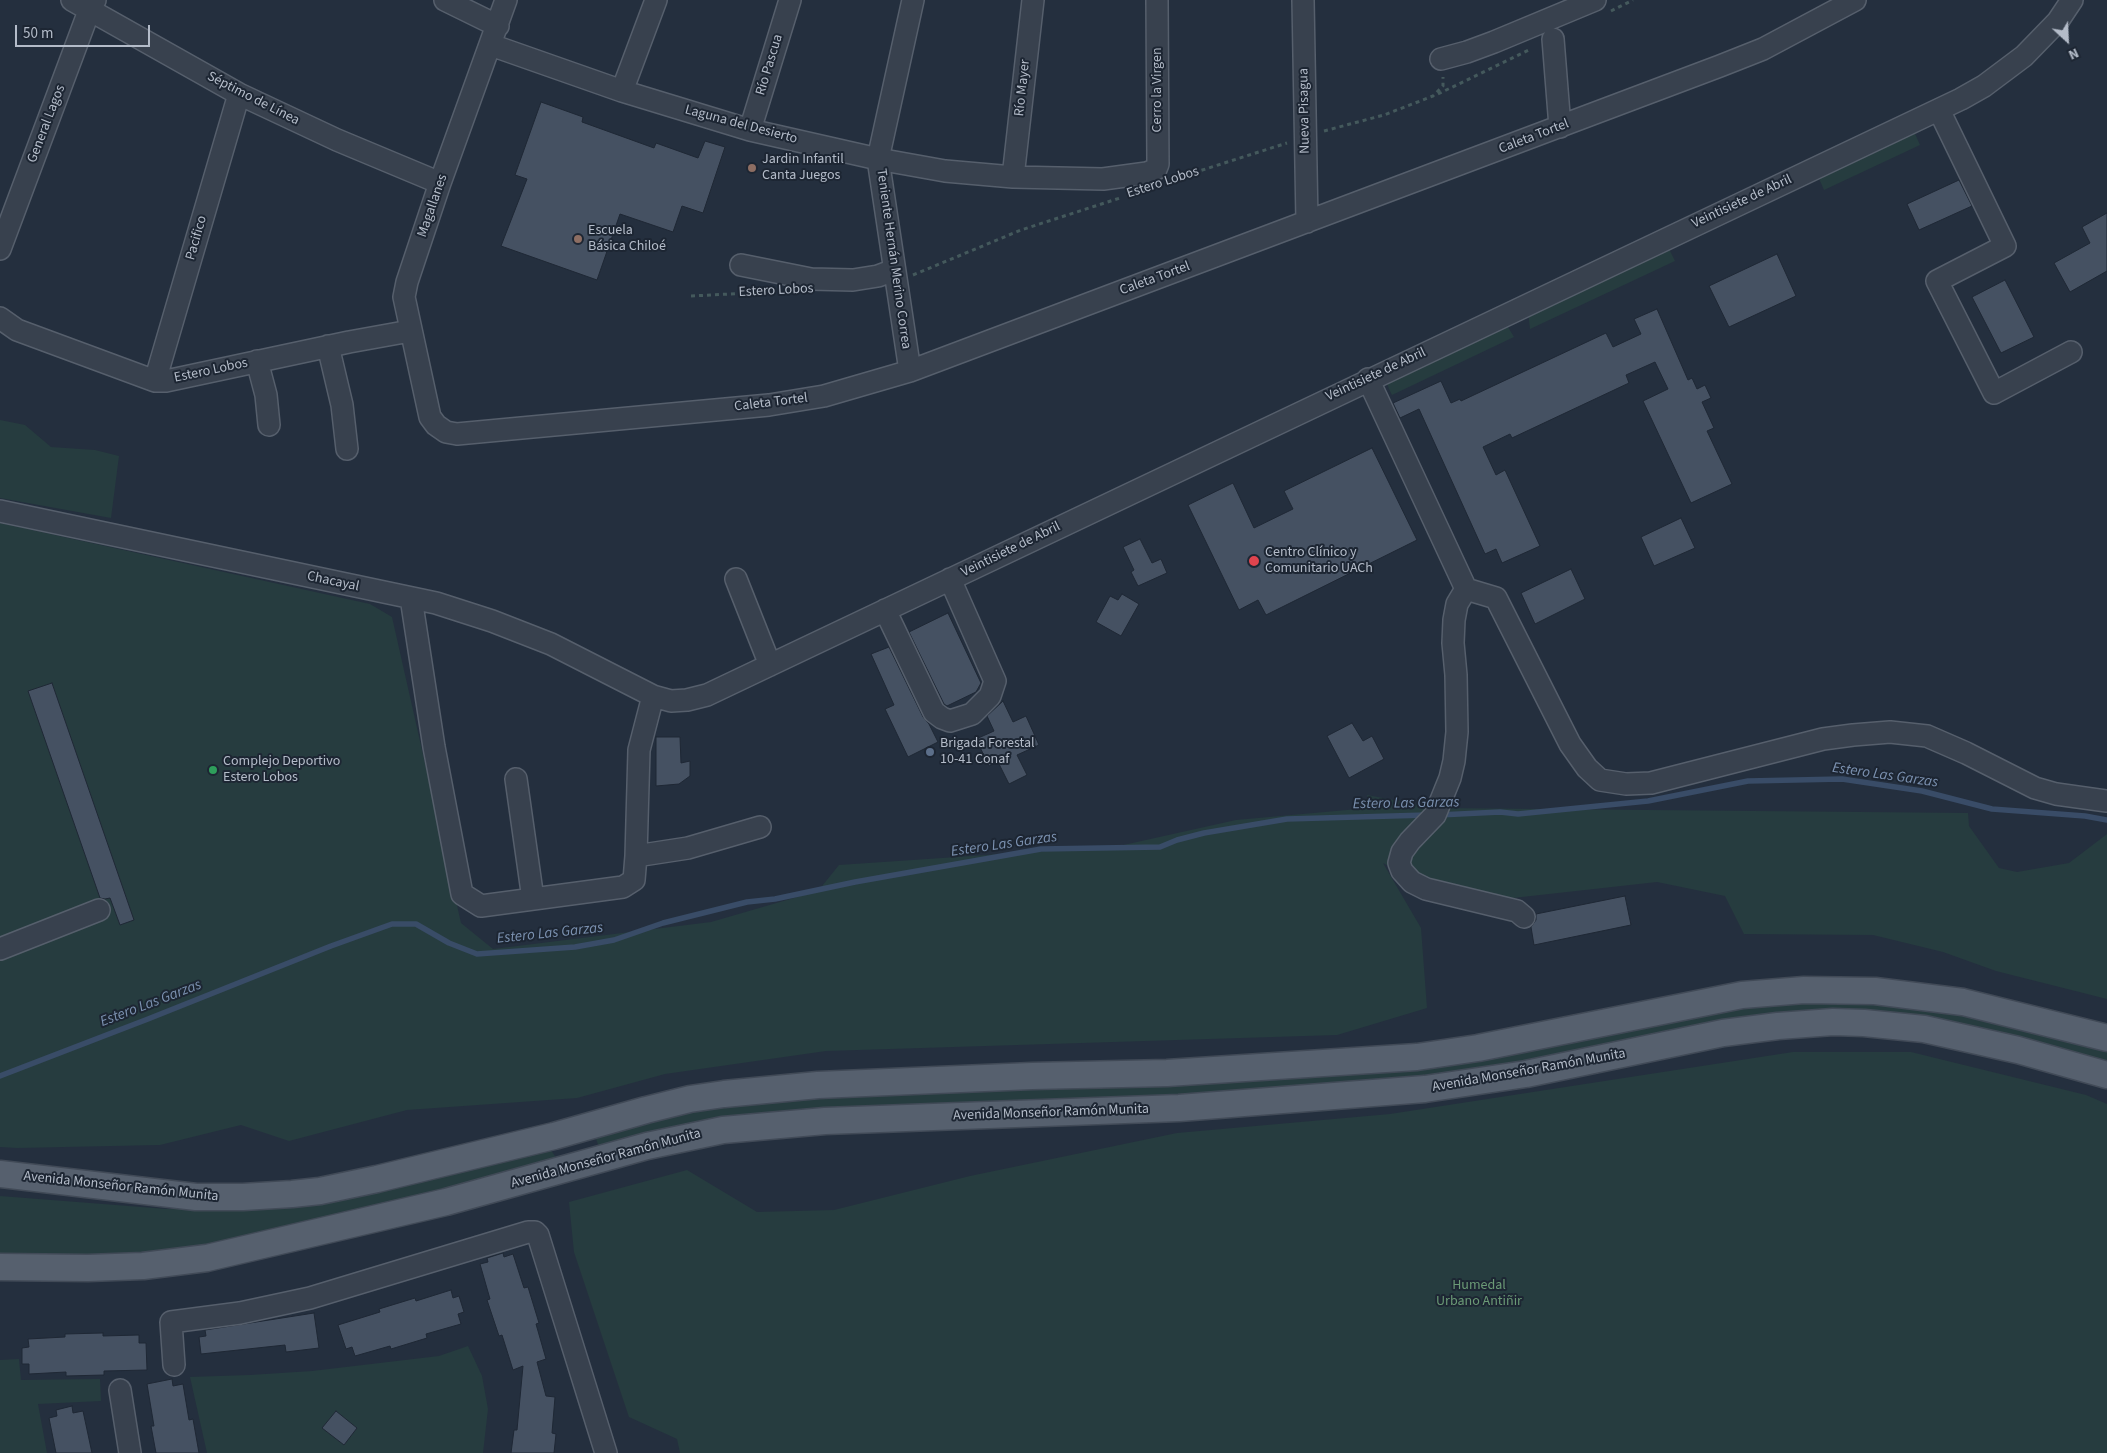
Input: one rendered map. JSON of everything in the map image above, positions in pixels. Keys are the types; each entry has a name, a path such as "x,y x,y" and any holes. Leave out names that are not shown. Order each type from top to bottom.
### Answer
{"main road":[{"name":"Avenida Monseñor Ramón Munita","path":"0,1174 196,1197 267,1196 320,1191 554,1136 690,1099 775,1089 1002,1077 1166,1073 1417,1057 1478,1048 1733,997 1804,990 1875,990 1963,1002 2107,1038"},
{"name":"Avenida Monseñor Ramón Munita","path":"0,1267 88,1268 143,1266 207,1258 404,1212 679,1139 766,1125 1151,1110 1425,1089 1526,1074 1747,1029 1807,1023 1864,1023 1933,1030 2107,1075"},
{"path":"586,1127 596,1160"},
{"path":"554,1136 565,1169"}],"street":[{"name":"Laguna del Desierto","path":"445,0 494,35 622,91 750,130 878,159 945,171 1013,177 1103,180 1156,178"},
{"name":"Magallanes","path":"430,417 404,297 407,282 440,184 506,0"},
{"path":"622,91 656,0"},
{"name":"Río Pascua","path":"750,130 790,0"},
{"name":"Teniente Hernán Merino Correa","path":"910,371 878,159 913,0"},
{"name":"Río Mayer","path":"1013,177 1033,0"},
{"name":"Cerro la Virgen","path":"1156,178 1158,164 1157,0"},
{"name":"Nueva Pisagua","path":"1303,0 1308,222"},
{"path":"1441,59 1494,42 1594,0"},
{"name":"Caleta Tortel","path":"430,417 436,425 446,432 471,434 769,405 824,396 910,371 1763,49 1855,0"},
{"name":"Veintisiete de Abril","path":"653,696 671,701 687,700 707,695 1368,379 1939,110 1984,86 2024,56 2058,21 2072,0"},
{"name":"Séptimo de Línea","path":"86,4 239,94 337,140 440,184"},
{"name":"General Lagos","path":"0,249 86,4"},
{"path":"1553,39 1560,127"},
{"name":"Pacifico","path":"155,381 239,94"},
{"path":"1939,110 2005,246 1937,281 1994,394 2071,352"},
{"path":"742,265 811,279 853,280 894,275"},
{"name":"Estero Lobos","path":"0,318 9,329 155,381 166,381 328,346 410,331"},
{"path":"328,346 342,405 347,450"},
{"path":"257,361 266,395 269,425"},
{"path":"1368,379 1466,589 1496,598 1570,744 1587,768 1600,780 1626,784 1651,783 1823,739 1890,732 1927,736 1966,753 2035,788 2056,794 2107,801"},
{"name":"Chacayal","path":"0,511 411,598 492,621 551,644 653,696"},
{"path":"736,579 770,665"},
{"path":"885,610 934,712 950,721 972,714 990,696 995,681 950,579"},
{"path":"1466,589 1457,604 1454,620 1453,643 1456,675 1457,732 1450,778 1435,815 1402,852 1399,863 1402,871 1412,882 1426,890 1517,911 1524,917"},
{"path":"411,598 434,747 462,894 481,906 623,887 634,880 639,750 653,696"},
{"path":"516,779 533,899"},
{"path":"636,856 688,848 760,827"},
{"path":"0,949 99,910"},
{"path":"174,1365 171,1322 231,1314 310,1298 528,1232 534,1232 538,1235 606,1453"},
{"path":"120,1390 130,1453"}],"path":[{"name":"Estero Lobos","path":"1156,178 1384,115 1432,96 1443,86 1441,59"},
{"name":"Estero Lobos","path":"894,275 915,275 1021,230 1129,195"},
{"name":"Estero Lobos","path":"691,296 776,291"}],"green space":[{"path":"1913,129 1920,145 1824,190 1817,174"},
{"path":"1667,245 1675,261 1530,329 1528,311"},
{"path":"1502,325 1508,327 1514,337 1392,395 1387,383"},
{"path":"0,420 25,425 51,447 95,450 119,456 111,518 0,498"},
{"path":"0,523 370,604 392,617 461,923 493,949 711,922 818,891 839,865 1119,846 1236,820 1369,808 1367,795 1436,808 1968,813 1969,826 1999,868 2017,872 2069,863 2107,834 2107,999 1996,971 1943,952 1873,935 1744,934 1725,896 1657,882 1459,904 1383,863 1421,928 1427,1008 1337,1035 826,1051 665,1074 577,1098 407,1110 289,1141 241,1125 160,1145 0,1147"},
{"path":"1794,1000 1931,1007 2107,1048 2107,1064 1916,1019 1495,1070 599,1147 596,1139 596,1135 675,1114 757,1100 1139,1084"},
{"name":"Humedal Urbano Antiñir","path":"1793,1052 1911,1052 2086,1095 2107,1104 2107,1453 680,1453 677,1439 629,1417 574,1252 569,1202 687,1170 757,1212 834,1210 970,1176 1177,1133 1390,1114"},
{"path":"550,1149 555,1156 553,1162 188,1252 0,1259 0,1196 167,1209 213,1209"},
{"path":"468,1346 482,1376 488,1409 483,1453 207,1453 190,1377 312,1371 439,1356"},
{"path":"19,1359 21,1380 100,1379 101,1401 38,1404 47,1453 0,1453 0,1360"}],"building":[{"path":"541,102 583,117 582,122 654,148 656,143 698,158 705,141 725,147 703,213 682,206 673,232 620,214 597,280 501,246 527,179 515,175"},
{"path":"1959,180 1972,206 1919,230 1907,204"},
{"path":"2107,213 2107,271 2070,292 2054,263 2090,243 2082,227"},
{"path":"1777,254 1796,296 1729,327 1709,286"},
{"path":"2005,280 2034,337 2001,353 1972,297"},
{"path":"1657,309 1688,380 1692,378 1697,389 1705,385 1711,398 1702,402 1714,428 1707,431 1732,484 1691,503 1643,401 1668,389 1655,362 1626,375 1629,383 1512,438 1510,434 1483,447 1496,475 1505,470 1540,546 1502,563 1496,549 1485,554 1419,409 1400,418 1393,403 1441,381 1451,403 1460,399 1461,401 1606,333 1613,347 1641,334 1634,319"},
{"path":"1372,448 1417,540 1266,615 1258,600 1239,610 1188,505 1233,483 1254,528 1293,509 1284,491"},
{"path":"1681,518 1695,548 1654,566 1641,537"},
{"path":"1140,539 1152,563 1161,559 1167,573 1138,586 1131,572 1134,570 1123,547"},
{"path":"1571,569 1585,599 1535,624 1521,593"},
{"path":"1122,594 1139,604 1121,636 1096,622 1110,596 1118,600"},
{"path":"948,613 981,683 976,692 947,706 944,704 909,632"},
{"path":"889,647 923,717 929,724 938,742 908,757 885,709 894,705 871,654"},
{"path":"52,683 134,920 120,925 110,898 100,898 28,691"},
{"path":"1003,701 1013,722 1026,716 1039,745 1017,755 1027,775 1009,784 998,762 989,766 976,739 994,731 987,716"},
{"path":"1352,723 1363,741 1372,736 1384,759 1349,778 1327,736"},
{"path":"656,737 680,737 681,763 690,761 690,776 679,784 656,786"},
{"path":"1625,896 1631,925 1534,945 1531,927 1536,920 1536,914"},
{"path":"503,1253 504,1257 513,1254 524,1288 528,1287 539,1323 536,1324 546,1359 537,1362 546,1396 555,1397 552,1433 556,1434 554,1453 511,1453 514,1430 517,1430 523,1366 513,1370 502,1335 499,1336 487,1300 490,1299 480,1264 488,1262 487,1258"},
{"path":"451,1290 453,1298 459,1296 464,1312 458,1314 461,1324 426,1334 427,1338 391,1349 390,1346 355,1356 352,1347 346,1349 338,1325 380,1312 379,1309 415,1298 416,1301"},
{"path":"314,1313 319,1348 286,1352 285,1345 201,1354 199,1337 206,1336 205,1330"},
{"path":"103,1333 103,1336 139,1335 139,1343 146,1343 147,1370 104,1371 104,1375 66,1376 66,1372 29,1374 29,1364 22,1364 22,1348 29,1347 28,1339 65,1337 65,1334"},
{"path":"172,1379 173,1386 183,1384 189,1420 193,1419 199,1453 156,1453 151,1426 154,1426 147,1384"},
{"path":"72,1406 73,1413 83,1411 92,1453 56,1453 49,1418 57,1416 56,1410"},
{"path":"336,1411 357,1428 344,1445 322,1428"}],"waterway":[{"name":"Estero Las Garzas","path":"1439,815 1500,812 1518,814 1648,801 1748,781 1842,779 1922,791 1992,809 2085,816 2107,820"},
{"name":"Estero Las Garzas","path":"0,1076 331,946 392,924 416,924 449,943 477,954 575,947 614,940 663,923 747,902 775,899 855,882 1041,849 1160,847 1177,840 1204,833 1287,819 1427,815"}],"place":[{"name":"Jardin Infantil Canta Juegos","path":"752,168"},
{"name":"Escuela Básica Chiloé","path":"578,239"},
{"name":"Centro Clínico y Comunitario UACh","path":"1254,561"},
{"name":"Brigada Forestal 10-41 Conaf","path":"930,752"},
{"name":"Complejo Deportivo Estero Lobos","path":"213,770"}]}
